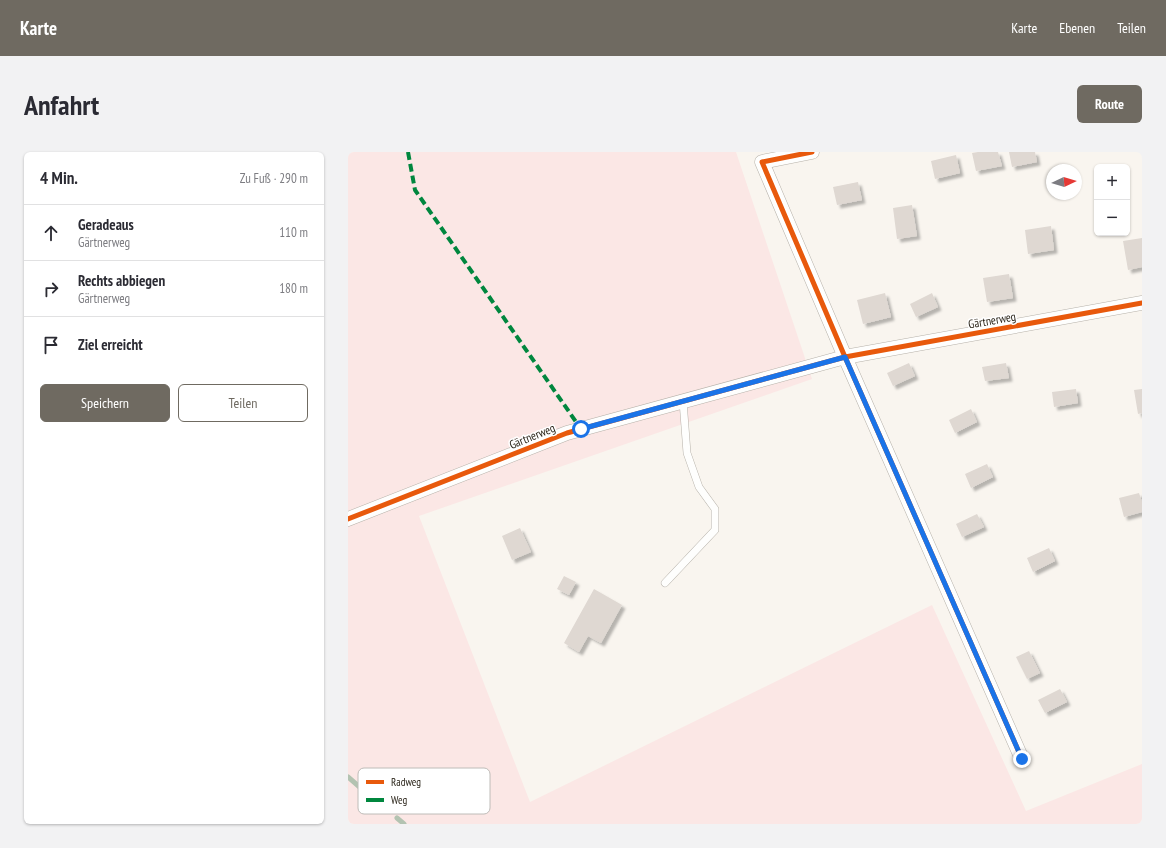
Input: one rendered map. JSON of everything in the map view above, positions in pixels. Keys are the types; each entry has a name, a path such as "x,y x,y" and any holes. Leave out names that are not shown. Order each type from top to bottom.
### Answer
{"street":[{"path":"812,152 762,162 845,357 1022,759"},
{"name":"Gärtnerweg","path":"348,520 567,432 845,357 1142,303"}],"lane":[{"path":"665,583 716,530 715,509 699,487 687,453 683,401"}],"shaded area":[{"path":"348,152 736,152 812,379 419,516 530,802 932,605 1026,811 1142,764 1142,824 348,824"}],"building":[{"path":"998,152 1002,166 976,171 972,153"},
{"path":"1009,152 1035,152 1037,162 1012,167"},
{"path":"956,155 960,173 935,179 931,161"},
{"path":"858,182 862,200 837,205 833,187"},
{"path":"912,205 917,236 897,239 893,208"},
{"path":"1051,226 1054,250 1028,254 1025,230"},
{"path":"1142,238 1142,267 1128,270 1123,241"},
{"path":"1009,274 1013,298 987,302 983,278"},
{"path":"885,293 891,317 863,324 857,300"},
{"path":"932,293 938,307 916,317 910,304"},
{"path":"909,363 915,376 893,386 887,373"},
{"path":"1006,363 1009,378 985,381 982,367"},
{"path":"1076,389 1078,403 1054,407 1052,392"},
{"path":"1142,389 1142,413 1138,414 1134,390"},
{"path":"971,409 977,422 955,433 949,420"},
{"path":"987,464 993,477 971,488 965,474"},
{"path":"1139,493 1142,502 1142,512 1124,517 1119,498"},
{"path":"977,514 984,527 962,537 956,524"},
{"path":"520,528 531,552 512,560 502,536"},
{"path":"1049,548 1055,561 1033,572 1027,558"},
{"path":"564,576 576,582 569,595 557,589"},
{"path":"594,589 622,605 601,643 588,636 579,652 564,643"},
{"path":"1029,651 1040,673 1027,679 1016,657"},
{"path":"1060,689 1067,702 1045,713 1038,700"}],"waterway":[{"path":"348,777 358,786"},
{"path":"397,818 404,824"}],"marked path":[{"path":"408,152 415,190 581,429"}],"cycle path":[{"path":"812,152 762,162 845,357 1022,759"},
{"path":"348,519 567,433 845,357 1142,303"}],"route":[{"path":"581,429 845,357 1022,759"}]}
